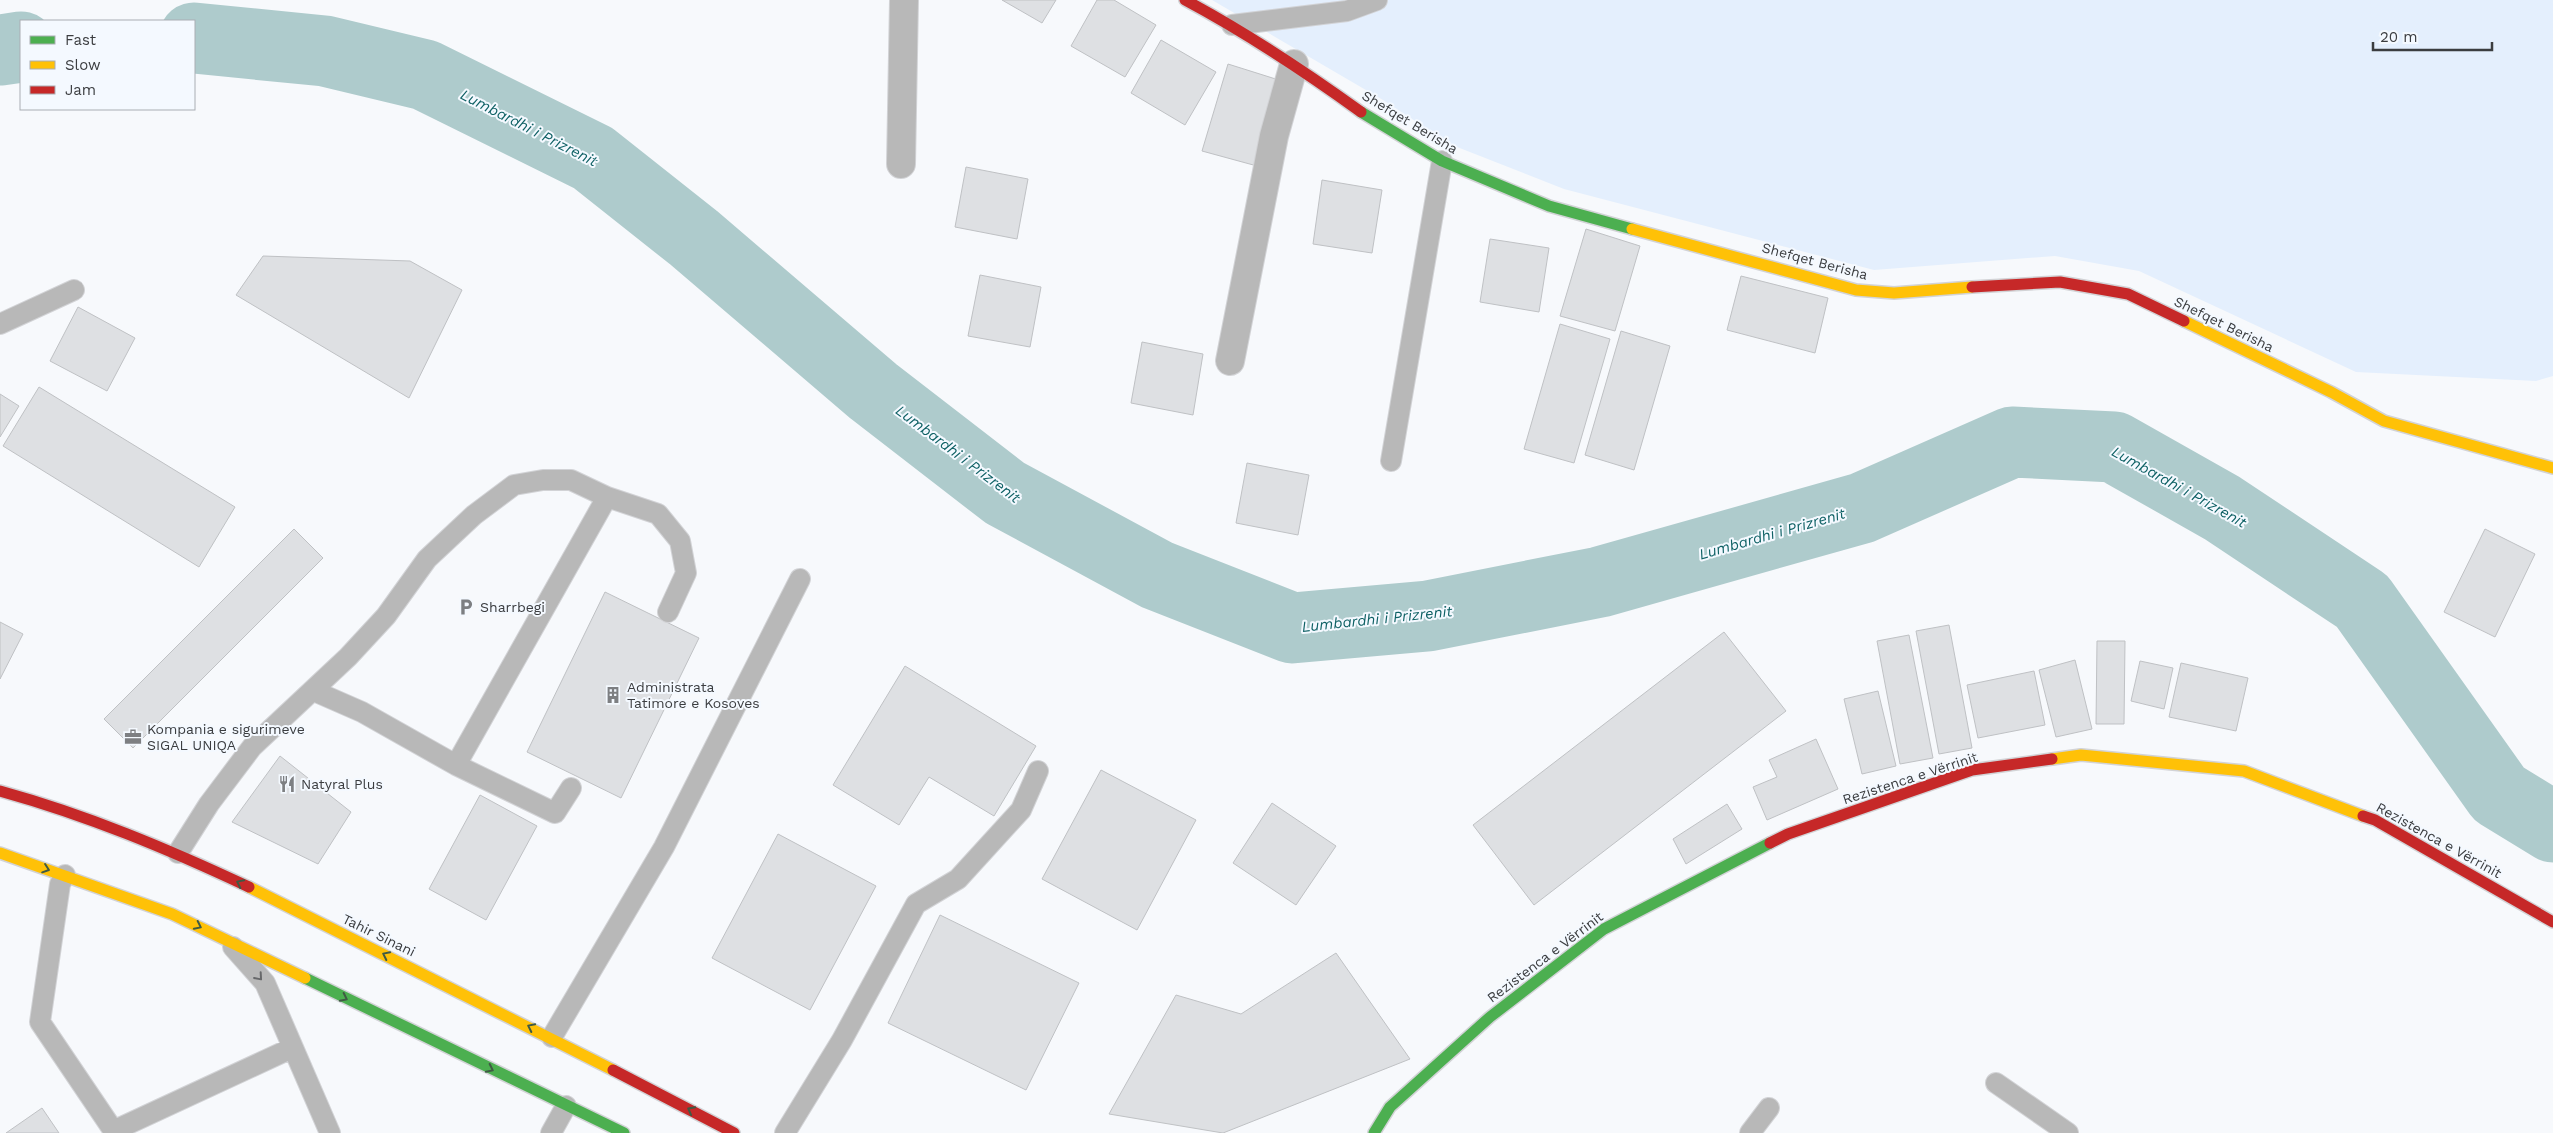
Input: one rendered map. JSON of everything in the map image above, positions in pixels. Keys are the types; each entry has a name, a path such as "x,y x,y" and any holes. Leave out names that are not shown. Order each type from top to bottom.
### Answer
{"street":[{"path":"901,164 904,0"},
{"name":"Shefqet Berisha","path":"1189,1 1232,25 1294,64 1377,124 1442,161 1549,206 1856,290 1894,294 2060,282 2128,294 2331,392 2384,421 2553,468"},
{"path":"1230,362 1274,136 1294,64"},
{"name":"Rezistenca e Vërrinit","path":"1374,1133 1390,1107 1490,1017 1604,929 1788,834 1972,770 2081,756 2244,772 2375,820 2553,922"},
{"name":"Tahir Sinani","path":"0,791 37,800 178,853 552,1037 734,1133"},
{"path":"2,857 66,876 172,914 624,1133"}],"lane":[{"path":"1232,25 1347,11 1377,0"},
{"path":"1391,461 1442,161"},
{"path":"0,324 74,290"},
{"path":"178,853 209,804 252,747 314,691 386,616 427,559 495,497 514,485 543,480 571,480 607,497 658,514 680,540 686,573 668,612"},
{"path":"456,765 607,497"},
{"path":"552,1037 664,847 800,579"},
{"path":"314,691 362,712 456,765 555,813 571,788"},
{"path":"785,1133 842,1040 916,904 958,879 1021,810 1038,771"},
{"path":"66,876 60,884 40,1022 114,1132 292,1048"},
{"path":"227,940 265,983 330,1133"},
{"path":"1996,1084 2068,1133"},
{"path":"551,1133 566,1106"},
{"path":"1750,1133 1769,1108"}],"shaded area":[{"path":"1212,0 2553,0 2553,376 2536,381 2356,372 2139,271 2055,256 1874,270 1564,189 1452,145 1383,100"}],"building":[{"path":"1002,0 1056,0 1042,23"},
{"path":"1097,0 1114,0 1156,25 1125,77 1071,46"},
{"path":"1161,40 1216,72 1185,125 1131,93"},
{"path":"1228,64 1282,81 1257,166 1202,151"},
{"path":"966,167 1028,179 1017,239 955,227"},
{"path":"1322,180 1382,190 1372,253 1313,244"},
{"path":"1586,229 1640,246 1615,331 1560,316"},
{"path":"1490,239 1549,248 1539,312 1480,302"},
{"path":"263,256 410,261 462,290 409,398 236,295"},
{"path":"980,275 1041,287 1030,347 968,336"},
{"path":"1741,276 1828,298 1815,353 1727,330"},
{"path":"78,307 135,338 107,391 50,361"},
{"path":"1560,324 1610,339 1574,463 1524,449"},
{"path":"1621,331 1670,346 1634,470 1585,455"},
{"path":"1142,342 1203,354 1193,415 1131,403"},
{"path":"39,387 235,507 199,567 3,446"},
{"path":"0,394 19,406 0,437"},
{"path":"1247,463 1309,475 1298,535 1236,523"},
{"path":"294,529 323,558 133,748 104,719"},
{"path":"2485,529 2535,554 2495,637 2444,612"},
{"name":"Administrata Tatimore e Kosoves","path":"605,592 699,638 621,798 527,752"},
{"path":"0,622 23,634 0,679"},
{"path":"1949,625 1972,748 1939,754 1916,631"},
{"path":"1724,632 1786,711 1534,905 1473,825"},
{"path":"1909,635 1933,758 1900,764 1877,641"},
{"path":"2097,641 2125,641 2124,724 2096,724"},
{"path":"2075,660 2092,729 2056,737 2039,670"},
{"path":"2140,661 2173,668 2164,709 2131,701"},
{"path":"2181,663 2248,678 2236,731 2169,717"},
{"path":"905,666 1036,746 994,816 929,777 899,825 833,785"},
{"path":"2034,671 2045,725 1978,738 1967,685"},
{"path":"1878,691 1896,766 1862,774 1844,699"},
{"path":"1816,739 1838,789 1767,820 1753,787 1777,777 1769,760"},
{"name":"Natyral Plus","path":"280,756 351,812 318,864 232,822"},
{"path":"1101,770 1196,820 1137,930 1042,879"},
{"path":"480,795 537,826 486,920 429,889"},
{"path":"1272,803 1336,846 1296,905 1233,863"},
{"path":"1727,804 1742,829 1686,864 1673,839"},
{"path":"778,834 876,886 810,1010 712,958"},
{"path":"940,915 1079,983 1026,1090 888,1023"},
{"path":"1336,953 1410,1059 1223,1133 1109,1114 1176,995 1241,1014"},
{"path":"42,1108 59,1133 6,1133"}],"waterway":[{"name":"Lumbardhi i Prizrenit","path":"195,38 325,51 425,75 593,158 694,238 873,391 1005,493 1157,575 1292,628 1428,616 1600,582 1862,508 2012,442 2114,447 2222,508 2362,601 2499,794 2553,827"},
{"name":"Lumbardhi i Prizrenit","path":"0,50 20,47"}],"traffic: fast":[{"path":"1361,112 1442,161 1549,206 1632,229"},
{"path":"1374,1133 1390,1107 1490,1017 1604,929 1770,843"},
{"path":"305,978 624,1133"}],"traffic: slow":[{"path":"1632,229 1856,290 1894,293 1972,287"},
{"path":"2184,321 2331,392 2384,421 2553,468"},
{"path":"2052,759 2081,755 2244,771 2363,816"},
{"path":"0,853 172,914 305,978"},
{"path":"249,887 613,1070"}],"traffic: jam":[{"path":"1185,0 1275,53 1361,112"},
{"path":"1972,287 2060,282 2128,294 2184,321"},
{"path":"1770,843 1788,834 1972,770 2052,759"},
{"path":"0,791 96,822 188,859 249,887"},
{"path":"2363,816 2375,820 2553,922"},
{"path":"613,1070 734,1133"}],"place":[{"name":"Sharrbegi","path":"466,607"},
{"name":"Administrata Tatimore e Kosoves","path":"613,695"},
{"name":"Kompania e sigurimeve SIGAL UNIQA","path":"133,737"},
{"name":"Natyral Plus","path":"287,784"}]}
